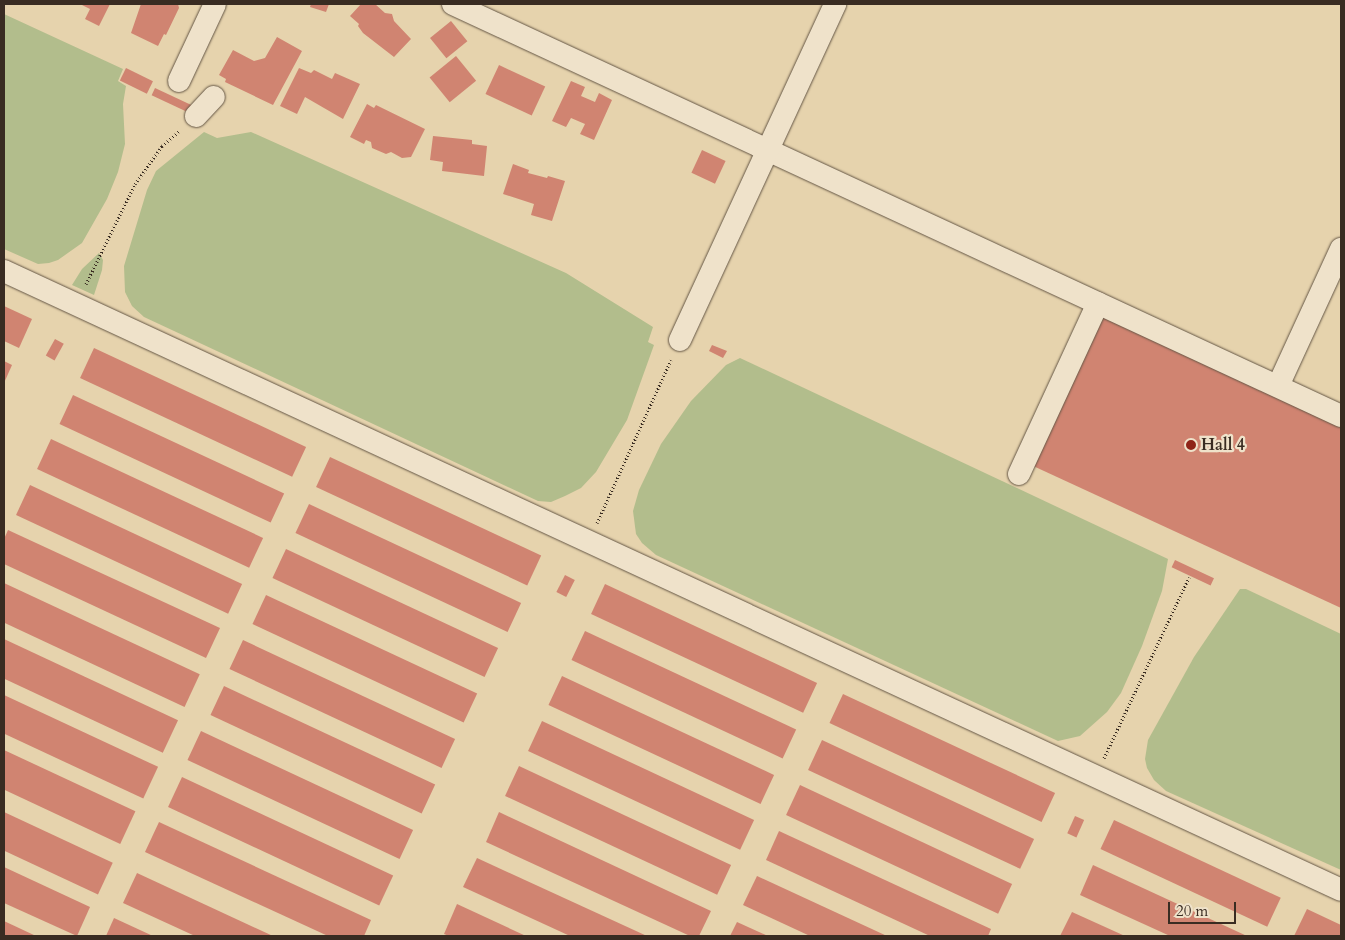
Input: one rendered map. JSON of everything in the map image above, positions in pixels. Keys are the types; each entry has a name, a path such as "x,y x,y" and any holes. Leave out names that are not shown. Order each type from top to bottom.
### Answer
{"lane":[{"path":"179,80 215,4"},
{"path":"453,4 1341,416"},
{"path":"680,340 835,4"},
{"path":"196,116 214,97"},
{"path":"1278,386 1341,249"},
{"path":"4,271 1341,890"},
{"path":"1019,474 1098,303"}],"path":[{"path":"78,305 135,184 162,146 196,116"},
{"path":"588,541 680,340"},
{"path":"1096,777 1189,577"}],"green space":[{"path":"4,14 123,69 118,81 126,86 123,104 125,144 118,172 107,199 82,243 58,260 49,263 38,264 4,249"},
{"path":"204,132 217,138 251,132 566,273 653,327 648,342 654,345 627,420 596,472 581,488 565,496 551,502 538,501 144,317 132,306 125,292 124,266 147,190 156,171"},
{"path":"99,253 103,260 102,270 94,295 72,285 82,269"},
{"path":"740,358 1168,559 1162,591 1142,646 1121,693 1107,712 1080,736 1058,741 656,555 642,543 636,534 633,511 639,490 661,444 691,401 726,365"},
{"path":"1240,589 1246,589 1341,634 1341,870 1166,791 1154,780 1147,768 1145,759 1148,740 1194,657"}],"building":[{"path":"80,4 110,4 99,26 85,19 90,9"},
{"path":"141,4 178,4 179,8 166,35 164,34 158,46 131,33"},
{"path":"311,4 329,4 326,12 310,7"},
{"path":"361,4 375,4 385,13 392,14 394,21 411,39 394,57 363,33 358,26 359,24 350,16"},
{"path":"451,21 467,41 446,58 430,38"},
{"path":"277,37 302,51 273,105 225,82 226,79 219,75 233,50 254,61 265,58"},
{"path":"456,56 476,81 450,102 430,77"},
{"path":"499,65 545,87 532,116 485,94"},
{"path":"126,68 153,81 147,94 120,81"},
{"path":"299,68 311,73 314,70 332,79 335,73 360,84 343,119 305,97 297,114 280,106"},
{"path":"571,81 585,87 581,96 595,102 599,93 612,100 594,140 580,134 585,124 571,118 566,127 552,121"},
{"path":"155,88 194,106 191,113 152,95"},
{"path":"367,104 374,108 376,105 425,129 411,157 402,158 391,152 386,154 372,148 371,142 366,140 364,144 350,137"},
{"path":"433,136 472,140 472,144 487,146 484,176 442,171 443,162 430,160"},
{"path":"702,150 726,161 715,184 691,173"},
{"path":"513,164 529,170 528,173 565,181 552,221 531,215 534,204 503,194"},
{"path":"4,306 32,319 19,348 4,341"},
{"name":"Hall 4","path":"1101,314 1341,425 1341,608 1031,465"},
{"path":"55,339 64,344 55,360 46,356"},
{"path":"712,345 727,351 723,358 709,351"},
{"path":"94,348 306,447 292,477 80,378"},
{"path":"4,361 12,365 4,383"},
{"path":"73,395 284,493 271,522 59,424"},
{"path":"51,439 263,538 249,568 37,469"},
{"path":"330,457 541,555 527,585 316,487"},
{"path":"30,485 242,584 228,614 16,515"},
{"path":"309,504 521,603 508,632 295,533"},
{"path":"8,530 220,628 206,658 4,564 4,539"},
{"path":"286,549 498,648 485,677 272,578"},
{"path":"1175,560 1214,578 1211,585 1172,567"},
{"path":"565,575 575,580 566,597 556,592"},
{"path":"4,583 200,674 185,707 4,623"},
{"path":"605,584 817,683 803,713 591,614"},
{"path":"266,595 477,693 464,722 252,624"},
{"path":"585,631 796,729 783,758 571,660"},
{"path":"4,639 178,720 163,753 4,679"},
{"path":"243,640 455,739 442,768 229,669"},
{"path":"562,676 774,775 761,804 548,705"},
{"path":"224,686 435,784 422,813 210,715"},
{"path":"843,694 1055,793 1042,822 829,723"},
{"path":"4,695 158,767 143,799 4,734"},
{"path":"542,721 754,820 740,850 528,751"},
{"path":"201,731 413,830 400,859 187,760"},
{"path":"822,740 1034,839 1020,869 808,770"},
{"path":"4,750 135,811 120,844 4,790"},
{"path":"519,766 731,865 717,895 505,796"},
{"path":"182,777 393,875 379,905 168,807"},
{"path":"800,785 1012,884 998,914 786,815"},
{"path":"4,812 113,863 98,894 4,851"},
{"path":"499,812 711,911 699,936 690,936 486,842"},
{"path":"1075,816 1084,820 1076,837 1067,833"},
{"path":"1114,820 1281,898 1267,927 1100,849"},
{"path":"159,822 371,920 364,936 328,936 145,852"},
{"path":"779,831 991,929 988,936 930,936 766,860"},
{"path":"477,858 647,936 570,936 463,887"},
{"path":"1093,865 1247,936 1170,936 1080,895"},
{"path":"4,867 90,907 77,936 4,903"},
{"path":"137,873 273,936 195,936 123,903"},
{"path":"757,876 887,936 810,936 743,905"},
{"path":"457,904 526,936 449,936 444,934"},
{"path":"1307,909 1341,925 1341,936 1294,936"},
{"path":"1072,912 1125,936 1060,936"},
{"path":"114,918 153,936 106,936"},
{"path":"4,921 36,936 4,936"},
{"path":"737,922 768,936 730,936"}],"place":[{"name":"Hall 4","path":"1191,445"}]}
